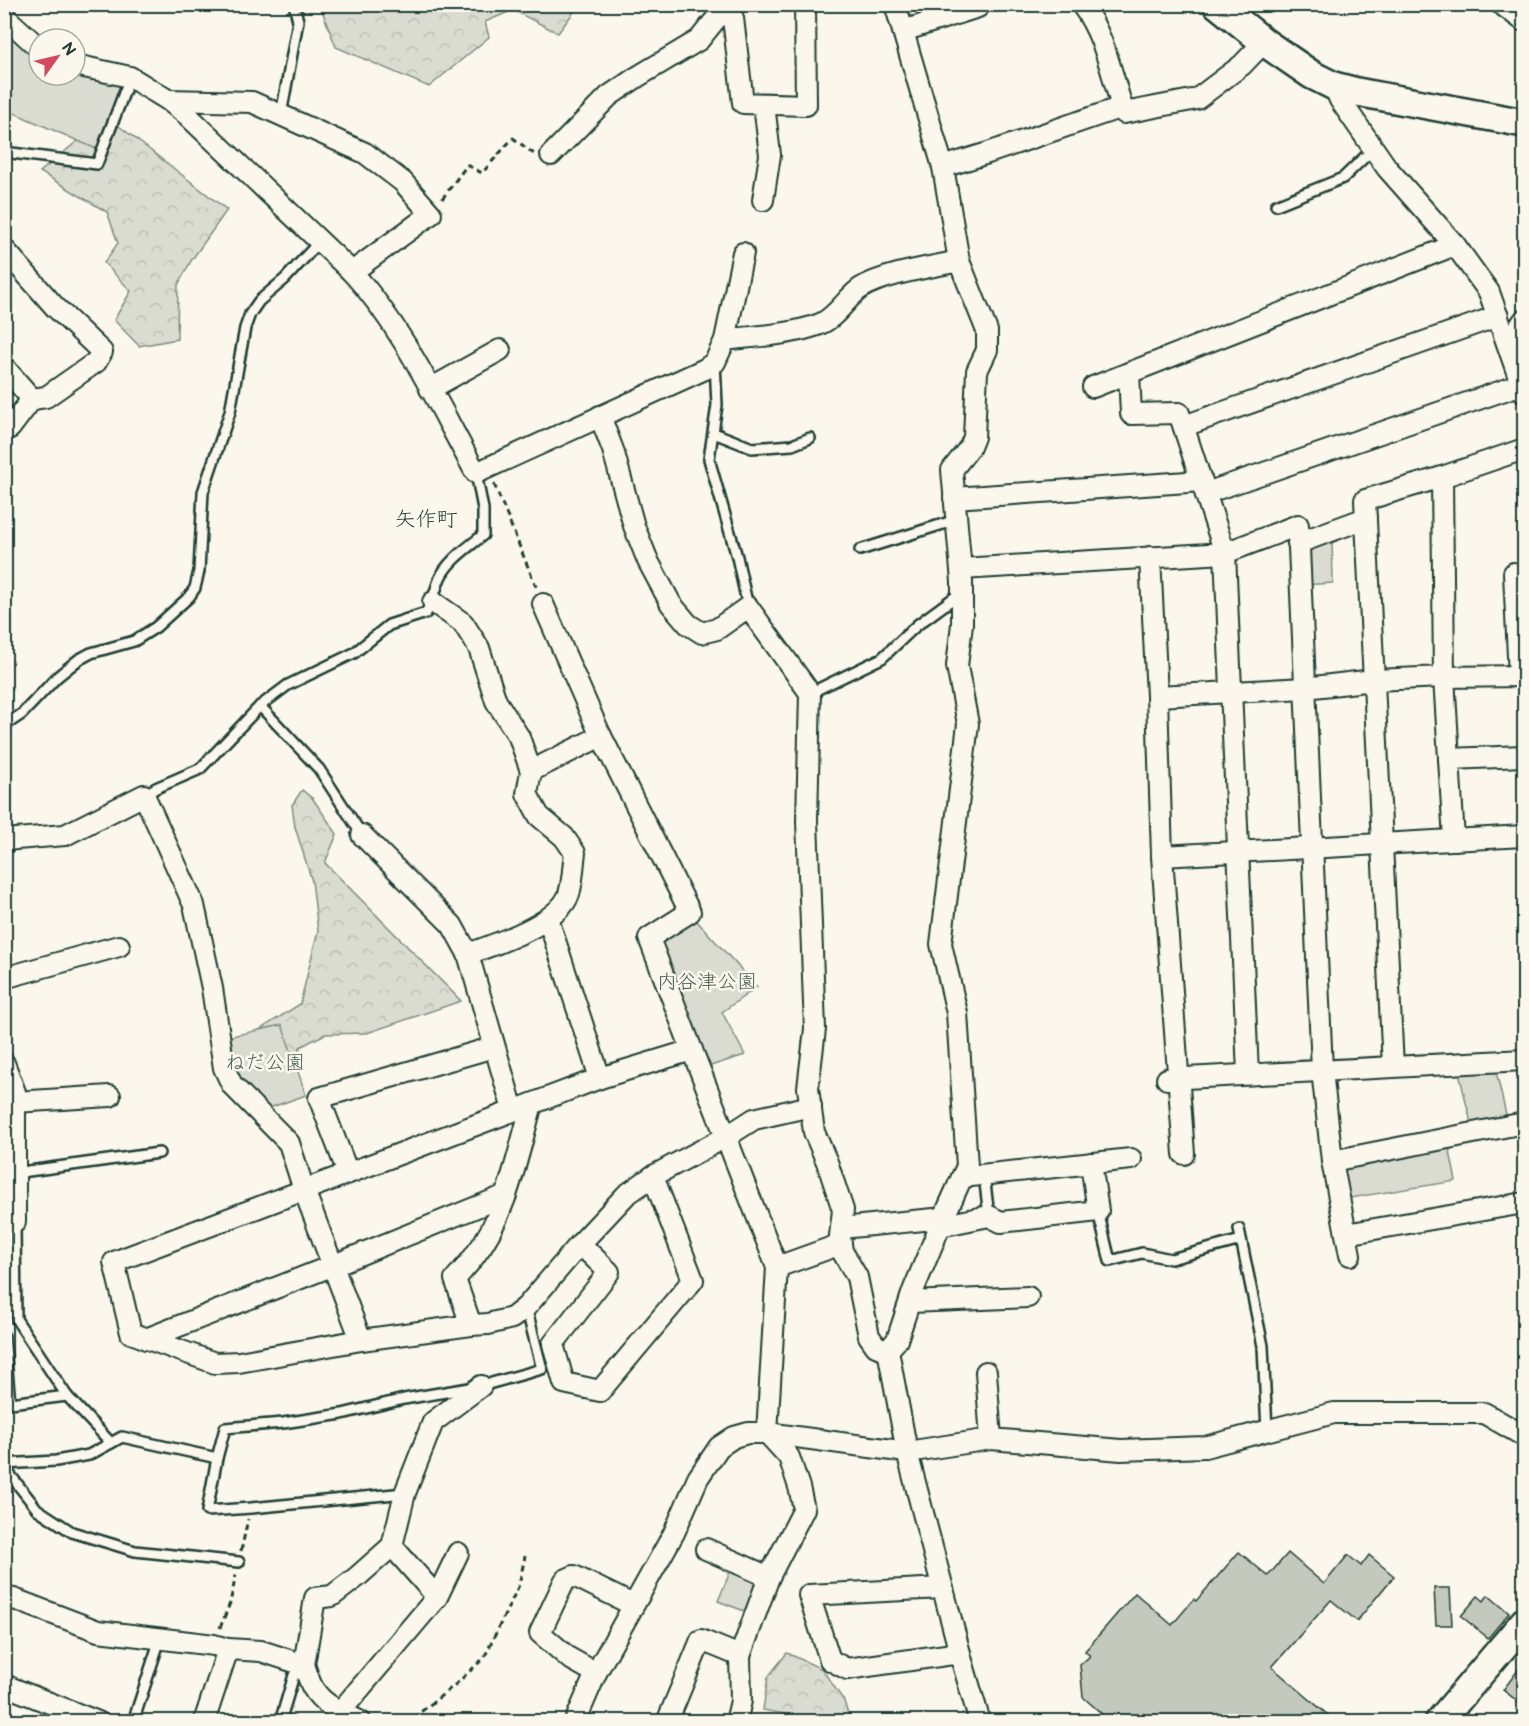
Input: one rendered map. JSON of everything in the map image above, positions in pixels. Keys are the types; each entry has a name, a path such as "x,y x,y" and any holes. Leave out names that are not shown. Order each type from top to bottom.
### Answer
{"street":[{"path":"551,155 609,96 699,40 726,6 733,18 743,103 806,105 805,4"},
{"path":"888,1350 897,1340 942,1222 967,1166 957,1012 941,944 968,723 957,666 962,624 962,592 952,470 970,447 974,437 977,371 987,350 987,331 958,261 943,167 895,4"},
{"path":"1081,4 1105,51 1124,113 1197,99 1242,65 1264,42"},
{"path":"1217,4 1264,42 1312,75 1334,86 1524,123"},
{"path":"1501,4 1524,21"},
{"path":"903,32 978,7"},
{"path":"7,21 27,38"},
{"path":"87,67 129,76 168,100 186,114 352,272 371,293 398,333 482,471 705,369 714,362 725,340 743,253"},
{"path":"954,498 1204,487 1523,388 1489,292 1455,245 1387,168 1340,100 1334,86"},
{"path":"168,100 252,102 365,153 403,182 430,214 352,272"},
{"path":"763,200 771,155 764,104"},
{"path":"943,167 1122,106"},
{"path":"1093,387 1455,245"},
{"path":"4,249 55,307 102,352 96,362 46,397 32,399 10,428 4,430"},
{"path":"725,340 788,332 821,324 834,315 860,289 877,280 958,261"},
{"path":"1184,426 1498,316"},
{"path":"1508,344 1524,320"},
{"path":"430,389 500,350"},
{"path":"4,367 32,399"},
{"path":"1129,373 1131,414 1179,413 1225,553 1248,1074"},
{"path":"600,416 613,450 634,526 648,561 671,604 688,624 702,633 717,630 748,607 810,693 807,821 815,1029 808,1088 814,1132 843,1210 842,1251 857,1277 869,1336 876,1346 888,1350"},
{"path":"1393,1067 1365,500 1524,449"},
{"path":"1442,477 1444,677 1454,840"},
{"path":"1298,543 1366,518"},
{"path":"961,569 1225,553 1298,525 1322,1070 1332,1161 1350,1255"},
{"path":"1150,557 1172,1078 1184,1154"},
{"path":"1157,696 1305,688 1374,680 1522,676 1514,573"},
{"path":"433,602 463,623 479,648 496,702 519,737 531,771 527,794 538,816 564,837 575,853 568,896 560,908 548,919 522,933 468,954"},
{"path":"543,604 601,736 690,912 649,938 777,1267 767,1433 789,1458 804,1509 770,1577 740,1656 741,1701 736,1722"},
{"path":"531,771 601,736"},
{"path":"1449,759 1524,756"},
{"path":"4,840 65,835 144,795 194,905 212,988 224,1068 232,1085 289,1143 304,1190 361,1340"},
{"path":"362,835 452,925 468,954 494,1047 523,1107 506,1195 494,1223 474,1256 454,1279 471,1325"},
{"path":"1162,856 1524,836"},
{"path":"548,919 600,1078"},
{"path":"4,978 119,946"},
{"path":"348,1173 319,1098 494,1047"},
{"path":"692,1050 600,1078 114,1262 130,1333 215,1363 239,1362 361,1340 488,1324 512,1318 526,1307 626,1195 653,1176 726,1137 754,1119 811,1106"},
{"path":"1172,1078 1524,1060"},
{"path":"4,1063 15,1092 15,1222"},
{"path":"15,1102 110,1096"},
{"path":"1332,1161 1524,1123"},
{"path":"962,1177 1131,1159"},
{"path":"777,1267 841,1236 989,1216 1001,1222 1098,1211 1091,1163"},
{"path":"580,1244 609,1272 553,1344 564,1383 600,1391 693,1280 653,1176"},
{"path":"146,1339 506,1195"},
{"path":"1346,1234 1524,1203"},
{"path":"910,1302 1028,1297"},
{"path":"888,1350 907,1452 980,1722"},
{"path":"986,1372 992,1439"},
{"path":"361,1722 333,1708 322,1699 313,1688 304,1665 315,1598 332,1596 392,1546 405,1493 433,1422 481,1386"},
{"path":"575,1722 596,1673 674,1533 698,1478 719,1447 734,1437 748,1433 767,1433 907,1452 992,1439 1120,1450 1205,1447 1334,1413 1484,1413 1524,1436"},
{"path":"392,1546 437,1597"},
{"path":"706,1549 770,1577"},
{"path":"340,1712 437,1597 458,1553"},
{"path":"596,1673 569,1658 540,1633 566,1580 574,1576 633,1605"},
{"path":"942,1588 809,1595 830,1660 847,1669 960,1653"},
{"path":"4,1598 14,1599 98,1631 261,1652 304,1665"},
{"path":"1439,1722 1524,1622"},
{"path":"667,1722 701,1640 740,1656"},
{"path":"204,1722 221,1647"},
{"path":"4,1684 98,1722"}],"lane":[{"path":"281,115 298,21 294,4"},
{"path":"4,152 97,164 129,76"},
{"path":"1276,205 1343,178 1373,149"},
{"path":"4,726 22,714 57,677 78,660 91,653 134,641 156,627 189,597 195,588 199,571 203,492 230,412 245,328 250,314 259,301 285,279 320,241"},
{"path":"714,362 717,405 710,459 748,607"},
{"path":"714,433 753,448 792,445 810,438"},
{"path":"144,795 200,770 260,706 288,685 354,653 389,625 426,613 433,602 441,577 450,564 483,535 482,471"},
{"path":"860,550 956,520"},
{"path":"810,693 882,658 917,625 962,592"},
{"path":"260,706 320,769 362,835"},
{"path":"14,1173 159,1153"},
{"path":"984,1175 989,1216"},
{"path":"1098,1211 1110,1261 1142,1253 1171,1259 1241,1240"},
{"path":"15,1222 16,1319 67,1396 111,1443"},
{"path":"1239,1229 1263,1346 1267,1431"},
{"path":"405,1493 207,1511 225,1428 282,1423 342,1414 404,1399 481,1386 542,1369 526,1307"},
{"path":"4,1336 10,1403 67,1396"},
{"path":"4,1466 89,1455 122,1437 217,1458"},
{"path":"4,1466 37,1509 72,1532 135,1551 239,1562"},
{"path":"133,1722 160,1639"},
{"path":"280,1722 294,1675 304,1665"}],"path":[{"path":"430,214 467,165 482,173 513,138 543,160 551,155"},
{"path":"482,471 543,604"},
{"path":"221,1647 250,1508"},
{"path":"403,1722 417,1715 484,1658 519,1585 525,1556"}],"green space":[{"path":"322,4 579,5 558,33 513,10 485,22 489,37 429,87 336,47 321,8"},
{"path":"14,30 27,41 27,87 87,87 87,72 123,82 101,151 5,109 5,34"},
{"path":"119,126 227,210 191,261 178,285 177,339 139,346 114,320 131,291 104,263 118,243 107,212 40,172 86,134"},
{"path":"1332,538 1333,583 1303,585 1308,545"},
{"path":"302,790 313,799 337,834 325,863 461,1001 367,1033 325,1034 300,1047 294,1064 239,1043 300,1004 318,931 312,881 295,827 292,805"},
{"name":"内谷津公園","path":"695,919 757,987 722,1012 745,1055 704,1068 659,947 663,938"},
{"name":"ねだ公園","path":"282,1025 306,1095 266,1109 239,1077 227,1037"},
{"path":"1496,1071 1507,1119 1472,1127 1459,1073"},
{"path":"1448,1142 1456,1181 1344,1199 1339,1170 1346,1161"},
{"path":"732,1567 759,1583 747,1612 718,1601"},
{"path":"787,1653 822,1669 844,1701 850,1721 819,1721 763,1710 768,1677"}],"building":[{"path":"1239,1552 1268,1576 1288,1553 1324,1584 1348,1555 1361,1566 1369,1555 1394,1576 1357,1621 1331,1600 1272,1667 1336,1722 1111,1722 1083,1697 1080,1665 1090,1656 1085,1651 1135,1593 1172,1625"},
{"path":"1434,1588 1450,1588 1452,1625 1436,1625"},
{"path":"1488,1595 1509,1613 1488,1638 1461,1616 1478,1596 1484,1601"},
{"path":"1524,1662 1524,1706 1503,1690"}],"district":[{"name":"矢作町","path":"426,519"}]}
